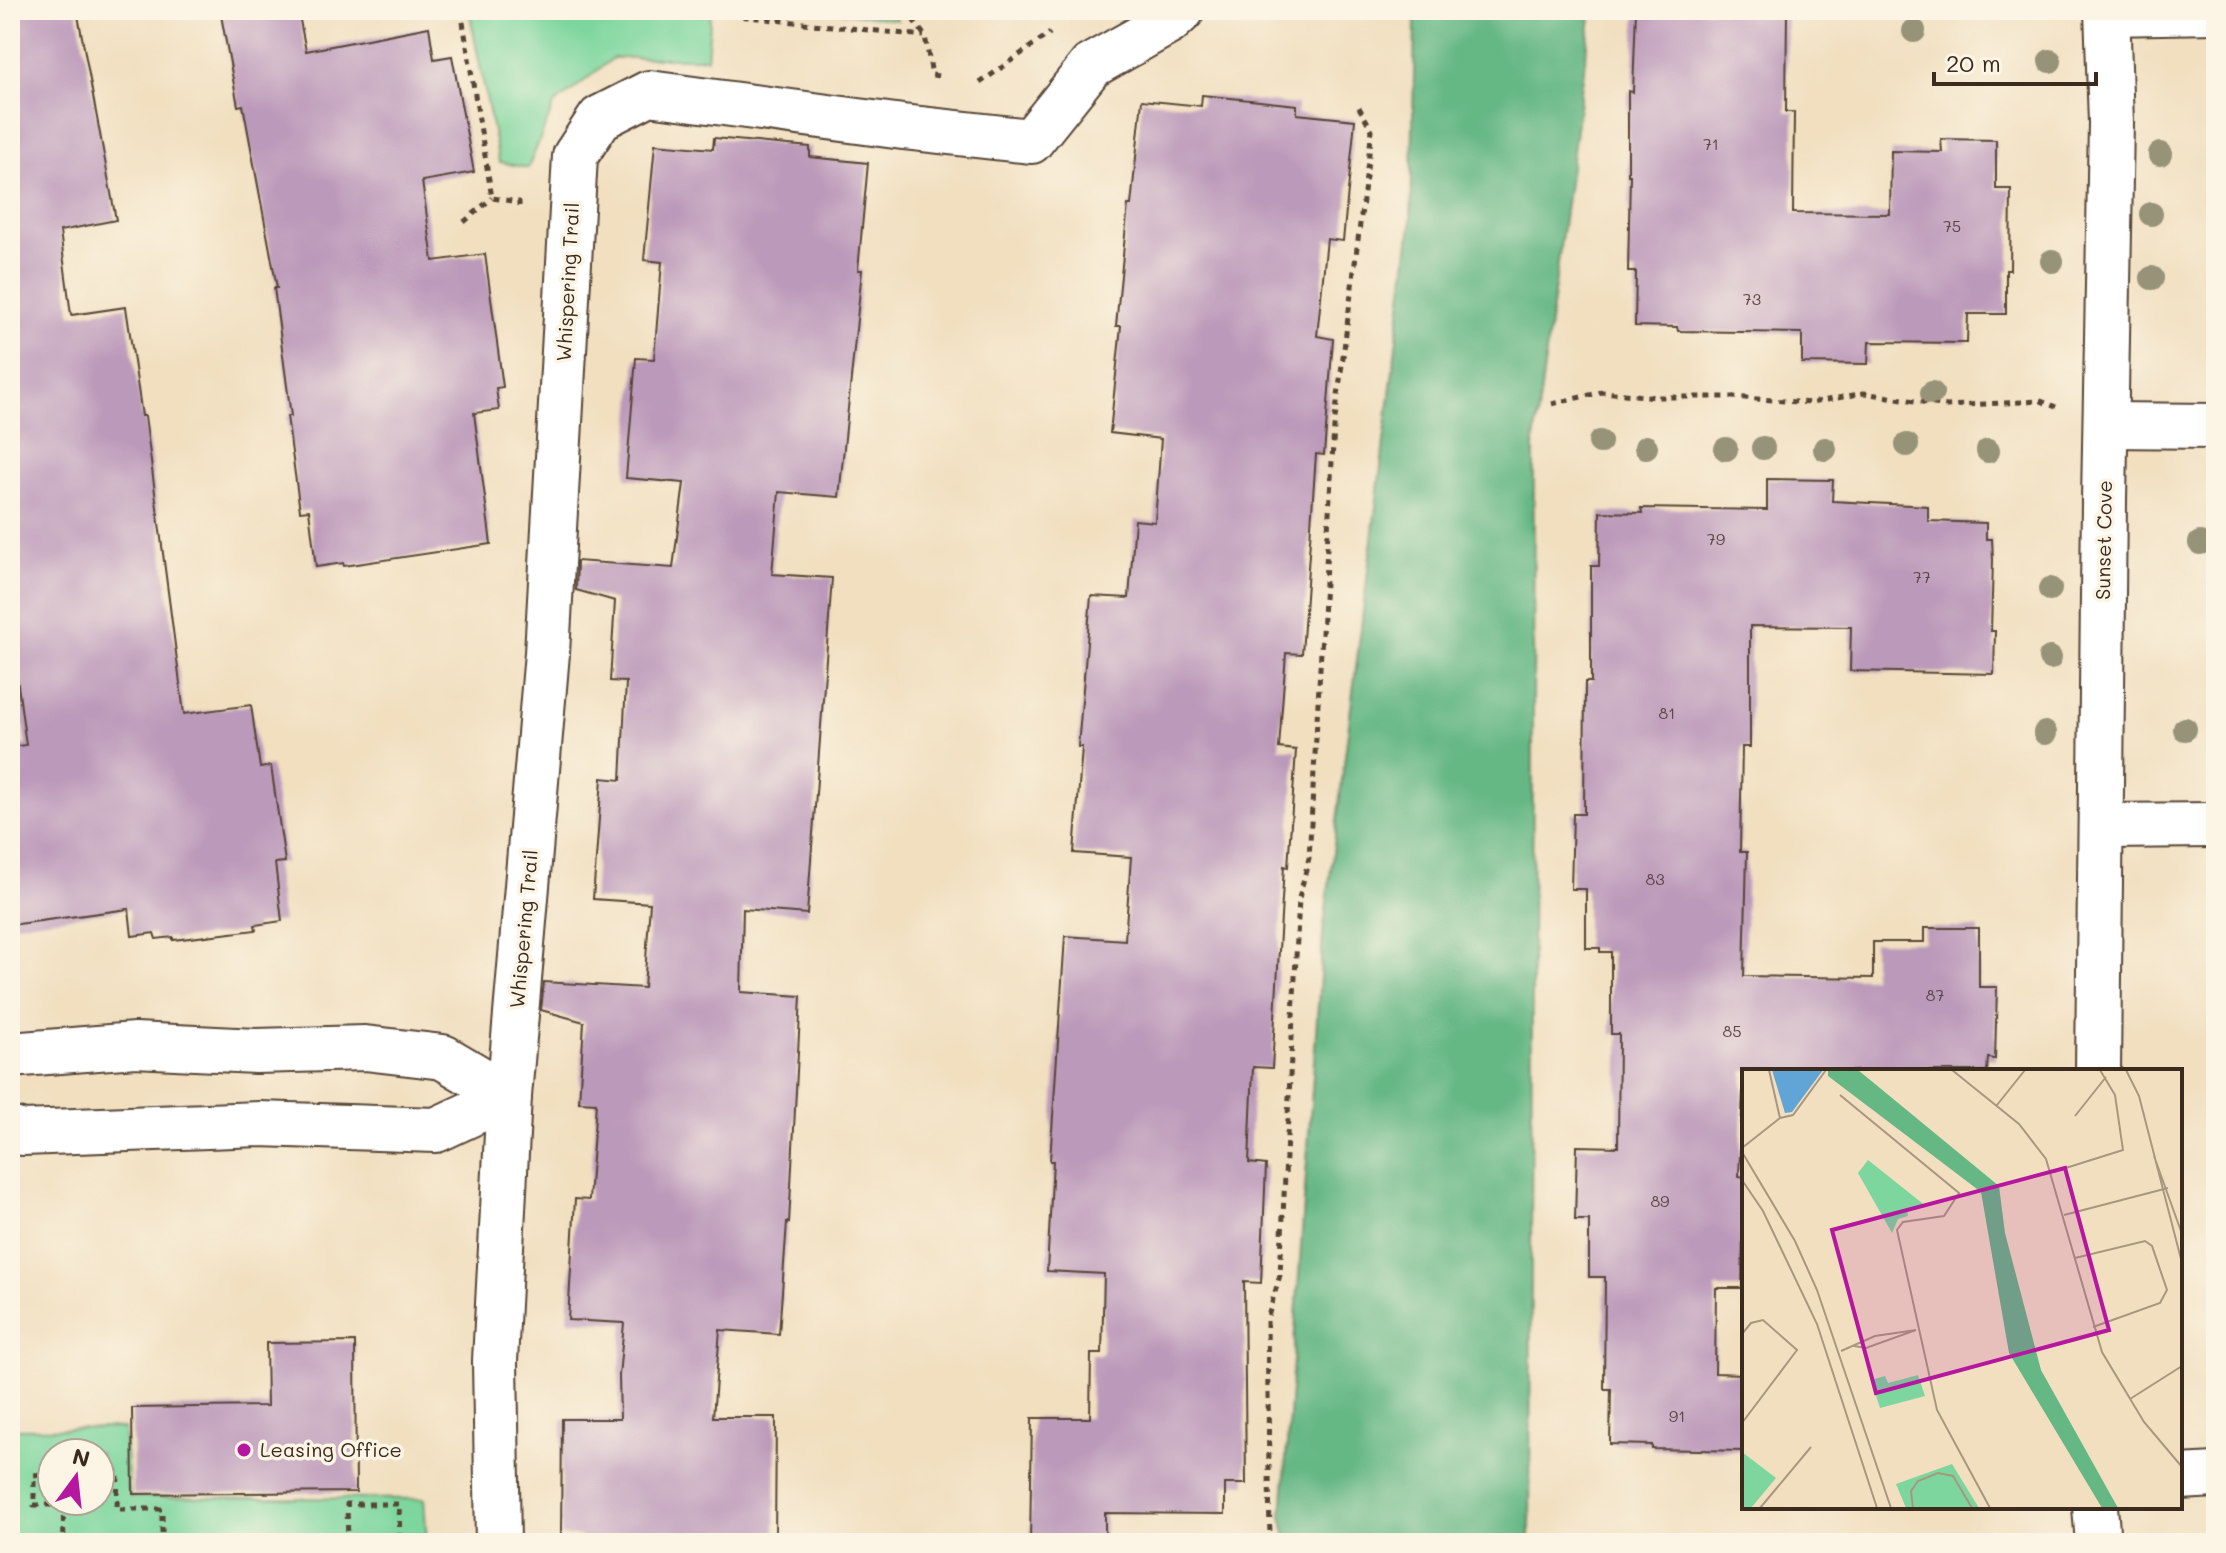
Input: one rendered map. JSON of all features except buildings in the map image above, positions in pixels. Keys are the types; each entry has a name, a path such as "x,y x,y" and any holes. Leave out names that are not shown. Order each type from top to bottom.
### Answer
{"street":[{"name":"Whispering Trail","path":"498,1543 495,1361 509,1096 547,653 575,156 600,118 649,93 1031,141 1091,66 1169,22 1182,10"},
{"path":"2107,11 2216,11"},
{"name":"Sunset Cove","path":"2098,1069 2111,123 2107,11"},
{"path":"2106,425 2216,426"},
{"path":"2101,826 2216,825"},
{"path":"10,1055 135,1045 256,1051 365,1048 443,1057 509,1096"},
{"path":"10,1129 23,1133 260,1124 436,1130 509,1096"},
{"path":"2182,1477 2216,1475"},
{"path":"2095,1509 2098,1543"}],"path":[{"path":"461,10 492,198"},
{"path":"683,10 925,36"},
{"path":"906,10 925,36 932,75 944,77"},
{"path":"969,81 981,83 1056,28"},
{"path":"1270,1543 1267,1320 1280,1275 1299,898 1309,858 1334,427 1372,130 1357,104"},
{"path":"464,222 492,198 519,202 520,217"},
{"path":"1552,404 1602,392 1811,403 1864,393 1947,406 2041,401 2106,425"},
{"path":"116,1470 117,1509 162,1509 162,1543"},
{"path":"36,1475 36,1505"},
{"path":"348,1543 347,1504 399,1504 400,1543"},
{"path":"63,1517 64,1543"}],"green space":[{"path":"469,10 711,10 707,58 613,58 554,105 528,168 499,162"},
{"path":"827,10 890,10 897,20"},
{"path":"1409,10 1592,10 1534,442 1530,1543 1288,1543 1282,1516 1323,933 1411,225 1415,19"},
{"path":"124,1428 130,1497 424,1499 427,1543 10,1543 10,1429"}],"place":[{"name":"Leasing Office","path":"244,1450"}]}
